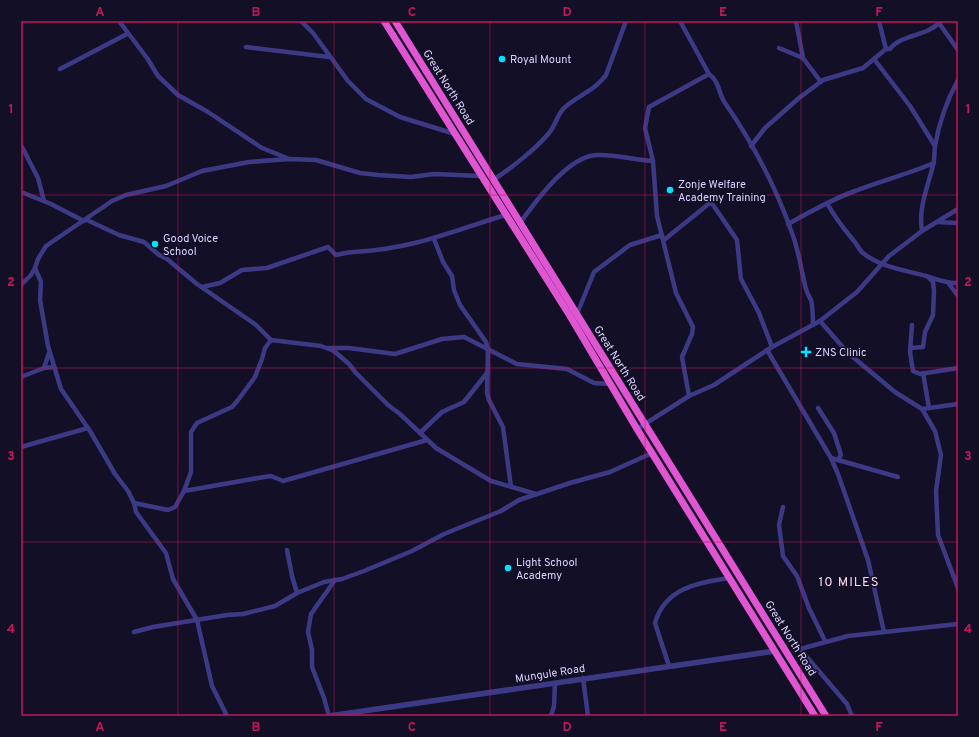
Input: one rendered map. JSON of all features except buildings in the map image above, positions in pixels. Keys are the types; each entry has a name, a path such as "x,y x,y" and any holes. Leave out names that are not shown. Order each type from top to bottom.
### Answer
{"highway":[{"name":"Great North Road","path":"384,21 566,310 652,453 815,716"},
{"name":"Great North Road","path":"395,21 826,716"}],"street":[{"path":"119,21 127,34 147,58 158,76 178,95 208,112 262,148 289,159"},
{"path":"301,21 313,33 357,91 376,106 414,122 454,134"},
{"path":"486,184 493,180 549,134 559,115 568,105 601,82 606,75 626,21"},
{"path":"680,21 709,74 715,78 719,86 719,94 732,112 767,175 788,224 800,261 806,289 811,302 813,324"},
{"path":"796,21 803,58 821,82"},
{"path":"878,21 886,49"},
{"path":"751,146 758,135 782,112 829,76 863,68 886,49 890,49 897,41 911,38 940,22 958,50"},
{"path":"60,70 127,34"},
{"path":"246,47 330,57"},
{"path":"779,48 803,58"},
{"path":"874,58 910,106 935,146"},
{"path":"689,396 682,357 692,334 693,327 676,293 657,216 653,161 645,128 649,107 709,74"},
{"path":"922,231 920,220 924,195 934,163 935,146 945,105 957,82"},
{"path":"21,145 38,178 44,201"},
{"path":"520,223 534,202 569,167 579,160 597,155 653,161"},
{"path":"21,284 31,275 42,251 46,246 86,221 104,207 126,195 166,186 202,171 256,161 289,159 316,160 360,173 378,175 411,177 434,174 481,176"},
{"path":"788,224 853,191 887,179 909,174 934,163"},
{"path":"21,192 119,235 144,242 202,287 256,325 271,340 296,342 328,348 343,347 395,354 442,339 459,337 470,339 517,364 567,369 594,383 610,384"},
{"path":"576,314 594,272 630,245 663,237 712,202 737,240 741,279 759,313 772,346"},
{"path":"827,203 839,224 855,241 862,252 884,264 929,278 934,278 949,284 958,283"},
{"path":"637,428 682,402 689,396 714,385 772,346 820,321 857,292 884,264 889,256 922,231 958,208"},
{"path":"202,287 220,283 242,270 258,270 267,268 328,247 333,253 339,254 387,250 434,239 505,215"},
{"path":"937,222 958,223"},
{"path":"434,239 443,262 452,276 454,290 460,304 486,342 488,349 486,373 489,400 503,427 511,487"},
{"path":"35,268 41,282 40,300 50,353 64,395 88,428 134,503 136,512 166,553 173,579 196,620 212,686 227,716"},
{"path":"910,348 924,347 925,332 933,315 934,291 933,282 929,278"},
{"path":"949,284 958,296"},
{"path":"820,321 834,338 857,360 895,392 922,409 935,431 940,455 936,491 938,535 958,588"},
{"path":"912,325 910,348 913,371 923,373 958,368"},
{"path":"134,503 172,509 180,501 190,472 191,432 197,423 205,418 232,407 255,377 265,348 271,340"},
{"path":"328,348 342,357 388,405 436,448 479,475 511,487 536,494"},
{"path":"767,350 838,474 868,560 884,632"},
{"path":"44,368 50,353"},
{"path":"21,377 44,368 54,367"},
{"path":"420,433 442,412 464,402 486,373"},
{"path":"923,373 929,408"},
{"path":"922,409 958,404"},
{"path":"818,408 834,433 841,455 838,460"},
{"path":"21,447 23,448 88,428"},
{"path":"184,491 264,476 271,476 283,481 427,440"},
{"path":"134,632 196,620 243,614 275,606 297,593 324,582 364,571 412,551 444,534 501,511 519,500 610,472 652,453"},
{"path":"830,458 898,477"},
{"path":"783,507 779,525 784,556 797,576 809,608 825,641"},
{"path":"288,550 292,576 297,593"},
{"path":"669,666 655,623 666,602 680,590 691,585 729,578"},
{"path":"329,716 312,667 312,650 308,632 311,614 335,580"},
{"path":"852,716 847,704 800,649 848,636 958,624"},
{"name":"Mungule Road","path":"329,716 775,651"},
{"path":"583,678 588,716"},
{"path":"551,716 554,706 555,683"}],"place":[{"name":"Royal Mount","path":"502,59"},
{"name":"Zonje Welfare Academy Training","path":"670,190"},
{"name":"Good Voice School","path":"155,244"},
{"name":"ZNS Clinic","path":"806,352"},
{"name":"Light School Academy","path":"508,568"}],"district":[{"name":"10 MILES","path":"849,581"}]}
